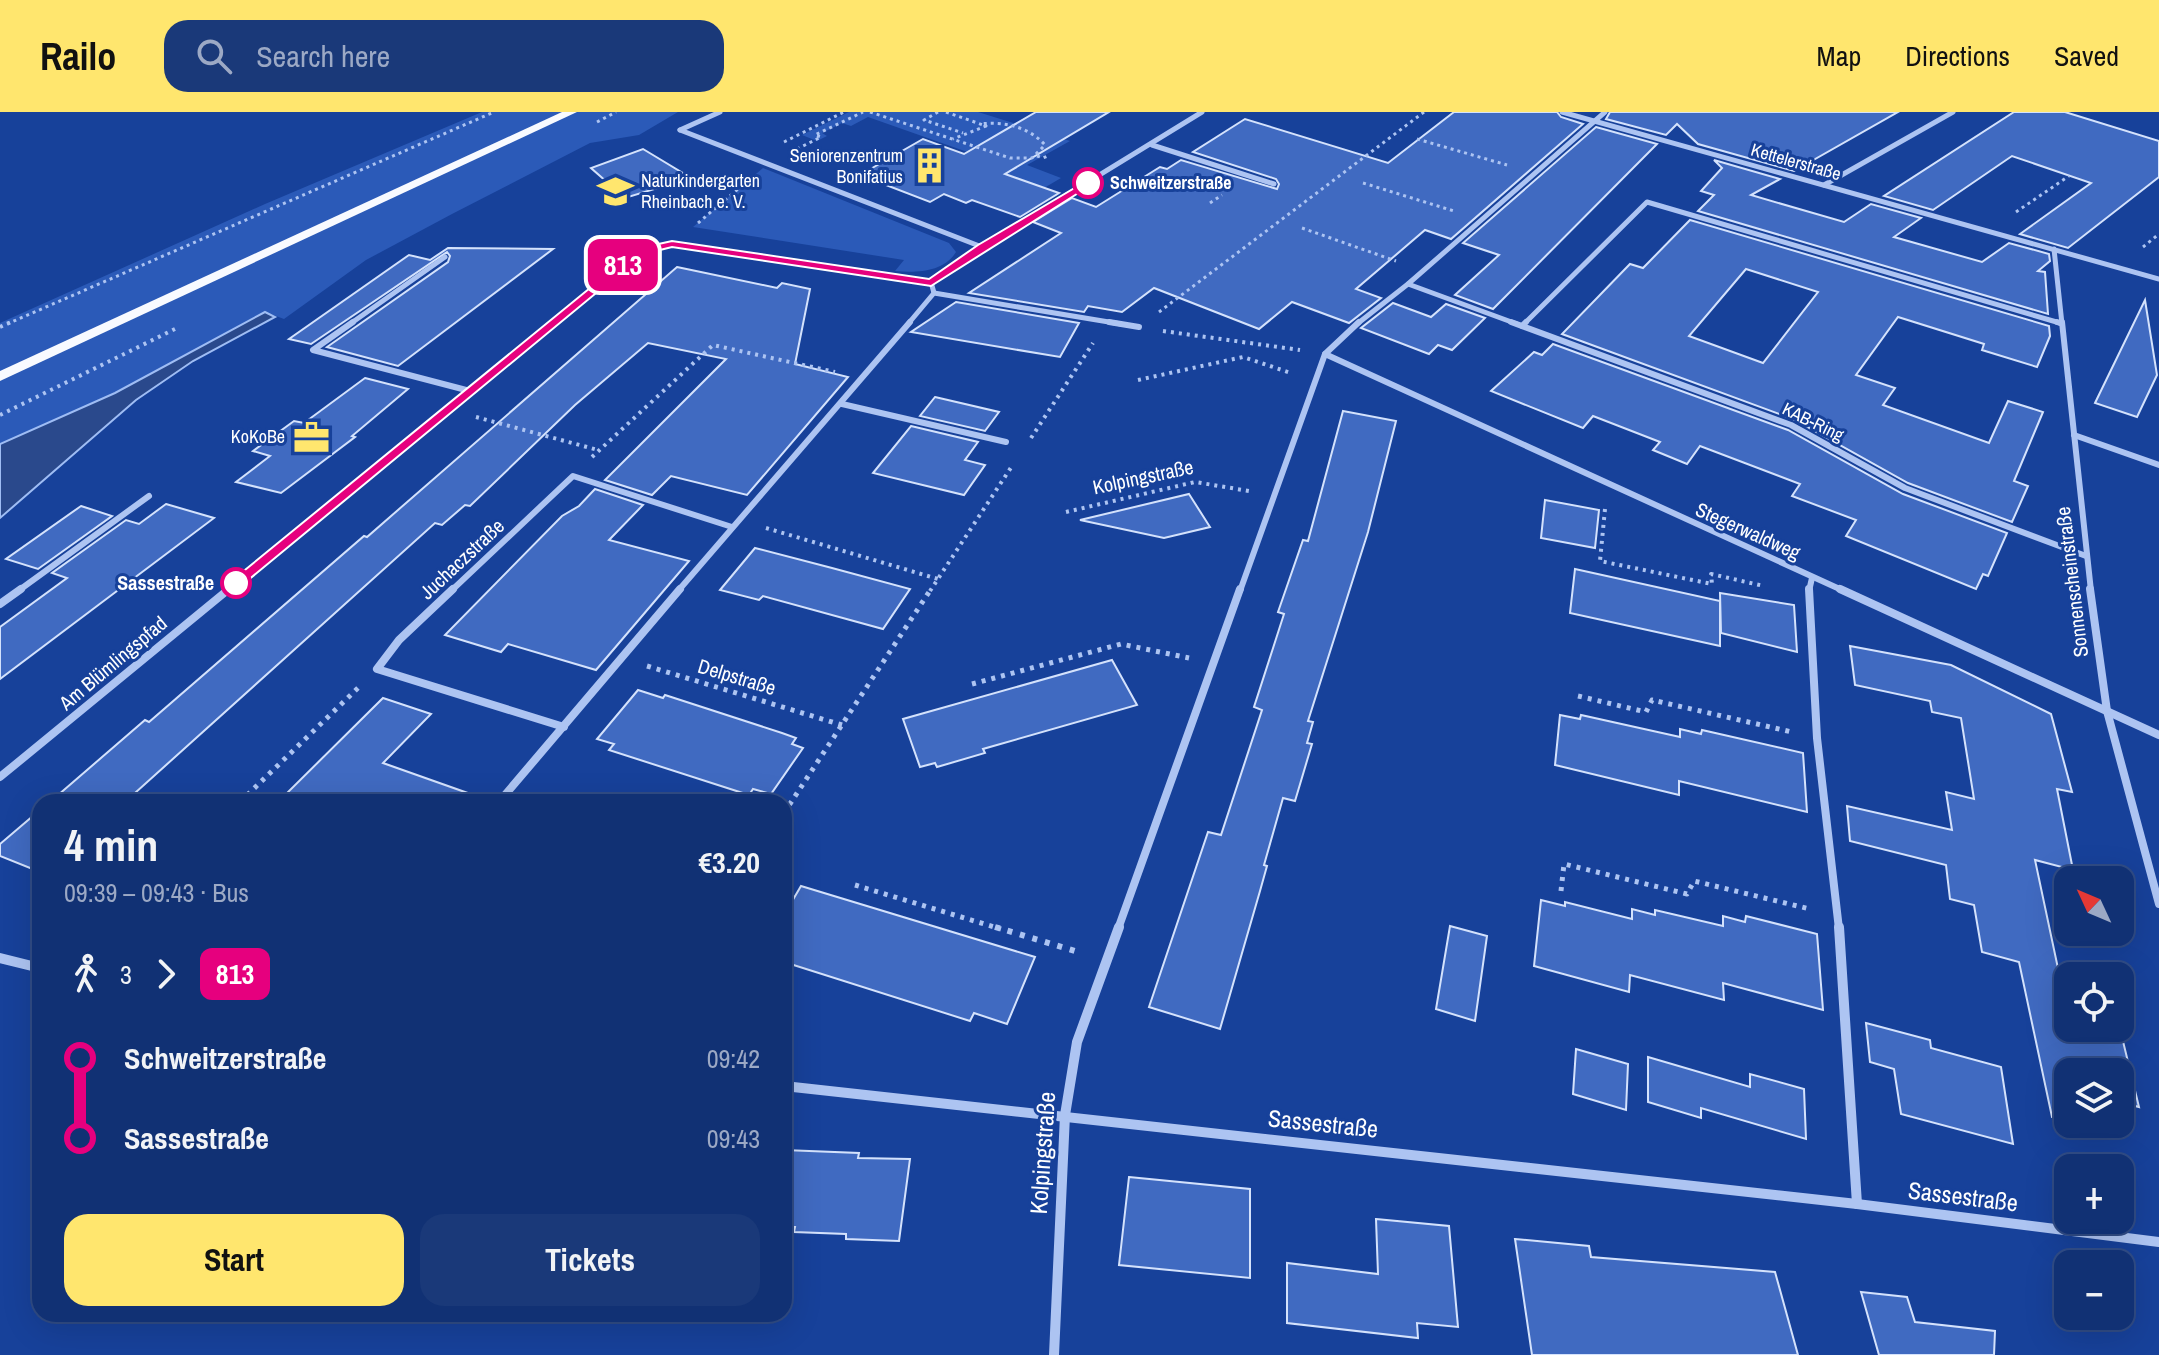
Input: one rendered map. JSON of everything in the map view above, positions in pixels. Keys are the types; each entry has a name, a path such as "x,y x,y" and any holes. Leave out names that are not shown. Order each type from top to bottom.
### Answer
{"main road":[{"path":"0,377 571,112"}],"street":[{"path":"720,112 680,130 982,247"},
{"path":"934,293 931,282 982,247 1202,112"},
{"path":"1562,112 1596,120"},
{"name":"Kolpingstraße","path":"1054,1355 1065,1115 1077,1042 1325,354 1340,337 1408,284 1605,112"},
{"path":"1824,185 1953,112"},
{"name":"Kettelerstraße","path":"1596,120 2159,279"},
{"path":"1152,145 1274,184"},
{"path":"1522,326 1647,202 2060,323"},
{"name":"Am Blümlingspfad","path":"0,777 626,263 648,249 672,244 931,282"},
{"name":"Sonnenscheinstraße","path":"2054,249 2086,556 2107,711 2159,904"},
{"path":"445,257 313,350 470,391"},
{"name":"KAB-Ring","path":"1408,284 1791,425 1905,488 2086,556"},
{"path":"934,293 1139,327"},
{"path":"506,794 934,293"},
{"name":"Stegerwaldweg","path":"1325,354 2159,735"},
{"path":"842,404 1006,442"},
{"path":"2074,435 2159,465"},
{"path":"573,476 732,527"},
{"name":"Juchaczstraße","path":"377,669 399,640 573,476"},
{"path":"0,604 149,496"},
{"path":"1812,578 1808,595 1817,738 1838,916 1857,1204"},
{"path":"377,669 564,727"},
{"path":"0,958 32,966"},
{"name":"Sassestraße","path":"792,1087 1857,1204 2159,1242"}],"path":[{"path":"0,327 494,112"},
{"path":"751,158 844,112"},
{"path":"815,140 821,137 815,135 863,112"},
{"path":"870,112 887,122 952,139 1009,159 1050,155"},
{"path":"924,112 932,115"},
{"path":"938,112 924,120 968,135 986,126 946,112"},
{"path":"1139,327 1424,112"},
{"path":"980,124 1000,124 1034,135 1045,145 1037,156"},
{"path":"952,139 964,133"},
{"path":"1417,139 1534,173"},
{"path":"672,244 766,165"},
{"path":"1989,231 2069,176"},
{"path":"1363,183 1481,219"},
{"path":"1302,228 1423,270"},
{"path":"1025,446 1107,322"},
{"path":"1139,327 1325,354"},
{"path":"573,476 713,345 863,379"},
{"path":"1138,380 1243,357 1315,382"},
{"path":"448,410 599,451"},
{"path":"792,801 1017,459"},
{"name":"Kolpingstraße","path":"1066,512 1195,482 1274,496"},
{"name":"Stegerwaldweg","path":"1607,484 1600,561 1712,584 1711,574 1808,595"},
{"path":"739,519 938,579"},
{"path":"972,684 1121,644 1214,663"},
{"name":"Delpstraße","path":"623,659 842,725"},
{"path":"248,794 377,669"},
{"path":"1578,696 1646,712 1652,700 1817,738"},
{"path":"1561,891 1564,864 1687,894 1694,881 1838,916"},
{"path":"855,885 1106,960"}],"shaded area":[{"path":"482,112 678,112 639,135 590,143 452,214 366,260 284,319 265,312 115,394 0,444 0,323 265,204"},
{"path":"849,112 978,112 1070,141 1027,165 1061,178 1044,188 967,159 973,154 868,117 851,126 842,123 822,133 827,136 817,141 802,135"},
{"path":"763,168 949,243 956,252 937,267 921,271 895,271 904,260 693,227"},
{"path":"265,312 275,317 193,361 136,400 0,518 0,444 115,393"}],"building":[{"path":"1036,112 1109,112 1005,174 1059,193 1020,217 944,194 930,202 860,175 923,139 964,154"},
{"path":"1454,112 1557,112 1561,117 1583,124 1451,239 1425,230 1356,289 1381,298 1349,323 1292,302 1259,329 1154,288 1122,312 1088,306 1084,312 969,293 1061,233 1033,222 1072,198 1096,207 1160,167 1167,169 1181,160 1277,189 1279,184 1276,179 1193,152 1245,119 1388,163"},
{"path":"1610,112 1898,112 1794,171 1698,144 1677,124 1666,135 1606,119"},
{"path":"2014,112 2065,112 2159,141 2159,177 2068,248 2020,234 2091,183 2012,156 1933,210 1884,196"},
{"path":"1596,127 1657,144 1493,309 1455,295 1499,255 1463,243"},
{"name":"Naturkindergarten Rheinbach e. V.","path":"643,149 691,178 625,198 591,168"},
{"path":"1714,160 1780,179 1751,195 1844,222 1871,204 1921,218 1894,237 1982,262 2009,243 2049,254 2050,261 2038,271 2045,272 2048,314 1698,211 1714,195 1701,191 1722,168"},
{"path":"1690,220 2049,326 2050,336 2037,367 1982,350 1984,344 1898,317 1856,375 1895,388 1883,405 1989,443 2008,401 2043,412 2014,481 2028,486 2012,522 1908,483 1793,419 1562,334 1630,264 1643,268","holes":["1746,269 1818,292 1763,363 1689,336"]},
{"path":"448,248 553,249 398,366 327,347 448,262 450,256 447,252 311,344 289,339 409,255 430,260"},
{"path":"677,267 777,288 782,283 810,289 795,364 848,377 747,495 671,476 652,495 605,480 726,359 648,343 575,405 470,506 465,505 442,525 435,523 134,794 59,794 145,720 149,722 364,536 367,537"},
{"path":"2145,300 2157,375 2137,417 2095,403"},
{"path":"956,302 1079,323 1060,357 911,332"},
{"path":"1393,303 1431,317 1446,304 1485,318 1452,350 1438,345 1429,354 1361,328"},
{"path":"1553,344 1788,430 1903,494 2007,533 1988,576 1983,574 1976,589 1846,536 1856,520 1792,496 1800,484 1700,446 1687,464 1653,450 1660,442 1593,416 1583,428 1491,391 1534,352 1542,355"},
{"path":"365,378 408,389 352,436 355,437 281,493 236,482 270,456 253,451 294,421 304,423"},
{"path":"935,397 999,412 985,431 920,416"},
{"path":"1343,411 1396,421 1368,532 1308,721 1313,722 1307,743 1312,744 1295,801 1283,798 1264,865 1267,866 1220,1029 1149,1007 1208,832 1221,835 1262,710 1254,707 1284,614 1278,612 1303,540 1308,541"},
{"path":"911,426 978,442 965,460 985,465 964,495 873,473"},
{"path":"595,489 643,505 609,540 689,561 596,670 508,644 501,652 445,635 562,516 579,506"},
{"path":"1189,494 1210,527 1164,538 1080,520"},
{"path":"1545,500 1599,510 1595,548 1541,538"},
{"path":"166,504 214,518 0,679 0,627 67,578 52,573 126,520 139,524"},
{"path":"81,506 112,516 38,569 6,559"},
{"path":"755,548 910,589 883,629 763,596 759,600 720,590"},
{"path":"1575,569 1720,601 1720,646 1570,613"},
{"path":"1720,593 1794,605 1797,652 1721,633"},
{"path":"1850,646 1951,665 2051,714 2072,792 2057,789 2072,866 2035,860 2057,962 2054,962 2054,1042 2123,1042 2127,1058 2054,1058 2054,1117 2019,962 1982,952 1974,905 1950,899 1946,865 1850,841 1847,806 1952,830 1946,792 1974,799 1961,718 1932,712 1930,701 1855,685"},
{"path":"1112,660 1137,705 983,749 985,753 937,767 935,763 920,767 903,719"},
{"path":"638,690 663,698 665,695 782,733 796,738 792,744 803,748 771,794 753,789 746,794 609,750 614,744 597,739"},
{"path":"383,698 431,714 383,763 471,794 286,794"},
{"path":"1560,715 1580,719 1581,715 1680,737 1680,729 1701,734 1702,730 1803,753 1807,812 1679,781 1679,795 1555,765"},
{"path":"32,817 32,869 0,856 0,844"},
{"path":"801,886 1035,957 1007,1024 974,1013 970,1021 792,965 792,901"},
{"path":"1541,900 1565,906 1565,902 1632,919 1632,909 1655,915 1655,910 1723,926 1723,916 1745,922 1746,916 1817,934 1823,1010 1723,983 1724,1000 1630,975 1629,992 1534,966"},
{"path":"1450,926 1487,936 1475,1021 1436,1009"},
{"path":"1866,1023 1930,1040 1931,1048 2001,1067 2013,1144 1901,1114 1894,1069 1870,1062"},
{"path":"1576,1049 1628,1064 1626,1110 1573,1094"},
{"path":"1648,1057 1750,1087 1750,1074 1804,1089 1806,1139 1701,1108 1701,1118 1648,1102"},
{"path":"2134,1086 2139,1107 2134,1106"},
{"path":"792,1150 859,1153 858,1158 910,1159 899,1241 846,1239 846,1234 794,1232 795,1227 792,1227"},
{"path":"1129,1177 1250,1189 1250,1278 1119,1265"},
{"path":"1376,1219 1449,1226 1458,1327 1417,1323 1418,1338 1287,1323 1287,1263 1378,1274"},
{"path":"1515,1239 1589,1246 1591,1257 1775,1272 1798,1355 1532,1355"},
{"path":"1861,1292 1907,1297 1915,1322 1995,1331 1994,1355 1879,1355"}],"bus line":[{"name":"813","path":"236,583 626,263 648,249 672,244 931,282 982,247 1088,183"}],"place":[{"name":"Seniorenzentrum Bonifatius","path":"929,166"},
{"name":"Schweitzerstraße","path":"1088,183"},
{"name":"Naturkindergarten Rheinbach e. V.","path":"615,191"},
{"name":"KoKoBe","path":"311,437"},
{"name":"Sassestraße","path":"236,583"}]}
